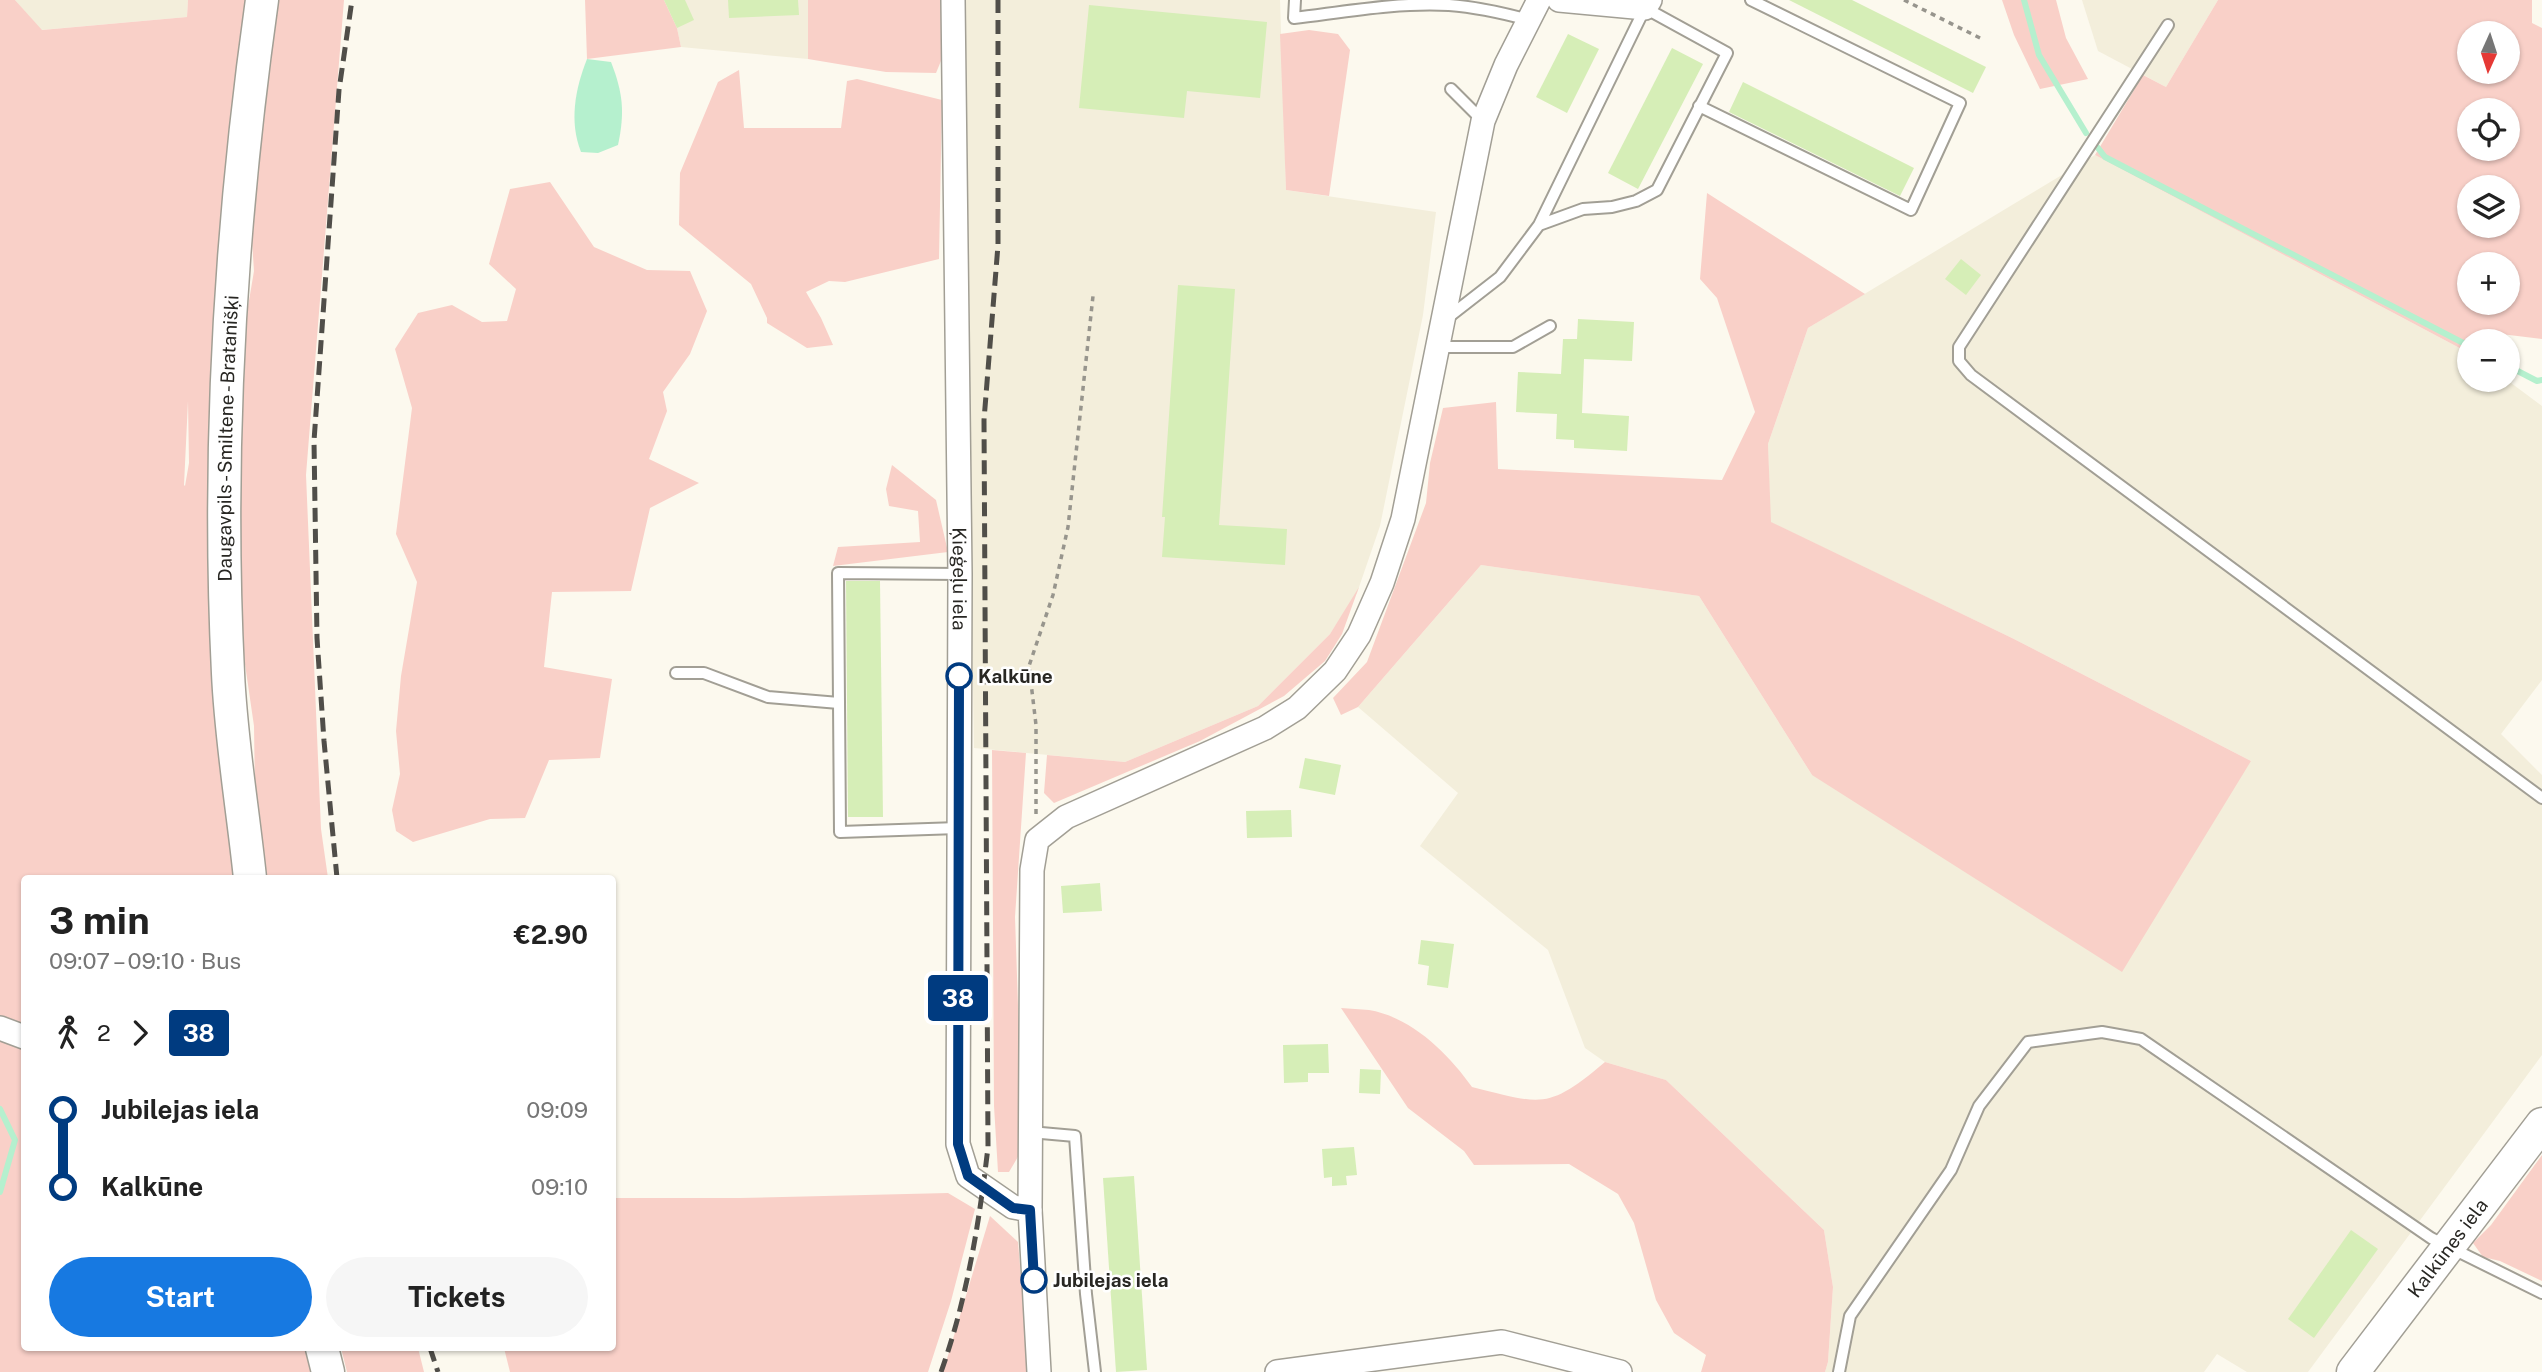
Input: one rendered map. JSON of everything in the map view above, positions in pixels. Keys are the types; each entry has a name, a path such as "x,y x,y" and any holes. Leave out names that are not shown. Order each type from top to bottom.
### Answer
{"main road":[{"name":"Daugavpils - Smiltene - Bratanišķi","path":"250,875 228,674 225,459 231,305 240,191 251,76 262,0"},
{"name":"Kalkūnes iela","path":"2353,1372 2542,1124"},
{"path":"323,1351 328,1372"}],"street":[{"name":"Ķieģeļu iela","path":"953,0 960,574 958,1144 968,1176 1013,1208 1030,1210"},
{"path":"1559,0 1647,4"},
{"path":"1039,1372 1030,1210 1032,870 1037,840 1066,817 1265,728 1297,708 1335,671 1359,635 1382,583 1403,519 1483,121 1506,65 1534,10"},
{"path":"0,1028 21,1036"},
{"path":"1276,1372 1502,1342 1620,1372"}],"lane":[{"path":"1295,0 1294,18 1383,7 1448,5 1493,10 1534,10"},
{"path":"1699,106 1911,210 1960,103 1751,0"},
{"path":"1445,320 1500,277 1539,225 1647,4 1727,53 1657,190 1636,201 1612,207 1583,209 1539,225"},
{"path":"2168,25 1959,347 1959,362 1971,375 2542,798"},
{"path":"1451,89 1483,121"},
{"path":"1439,347 1513,347 1550,326"},
{"path":"958,828 840,832 838,573 960,574"},
{"path":"676,673 704,673 768,697 839,703"},
{"path":"1839,1372 1850,1316 1951,1170 1979,1106 2028,1042 2102,1032 2141,1039 2448,1248 2542,1293"},
{"path":"1030,1132 1075,1136 1086,1294 1095,1372"}],"path":[{"path":"1904,0 1983,40"},
{"path":"1037,840 1036,725 1029,666 1053,595 1068,527 1094,296"}],"shaded area":[{"path":"0,0 15,0 42,30 187,17 188,0 250,0 218,337 210,472 211,625 237,875 21,875 21,1351 323,1351 329,1372 0,1372","holes":["188,401 189,463 184,485"]},
{"path":"15,0 188,0 187,17 41,30"},
{"path":"279,0 344,0 306,475 321,829 328,875 267,875 255,794 254,726 239,623 240,354 254,271 251,226 264,85"},
{"path":"585,0 664,0 677,28 681,47 587,59"},
{"path":"664,0 808,0 808,59 681,47 677,28"},
{"path":"808,0 941,0 943,56 936,73 886,72 808,59"},
{"path":"962,0 1280,0 1286,190 1436,212 1423,315 1380,526 1357,593 1330,634 1258,706 1125,762 974,748"},
{"path":"2002,0 2056,0 2066,38 2088,79 2040,89 2014,35"},
{"path":"2082,0 2218,0 2166,87 2098,51"},
{"path":"2218,0 2532,0 2532,23 2542,28 2542,339 2520,336 2520,329 2457,329 2457,347 2095,155 2143,75 2166,87"},
{"path":"1309,30 1338,34 1350,50 1329,196 1286,190 1280,34"},
{"path":"587,59 611,62 622,103 618,145 598,153 581,152 575,129 579,82"},
{"path":"739,70 744,128 841,128 847,81 857,79 942,100 939,259 845,282 829,281 806,292 833,345 807,348 767,323 751,284 679,225 680,173 718,82"},
{"path":"2095,155 2457,347 2457,392 2520,392 2520,390 2542,406 2542,680 2501,734 2542,775 2542,1055 2308,1372 2247,1372 2217,1354 2204,1372 1825,1372 1833,1287 1824,1230 1666,1080 1605,1062 1585,1048 1548,950 1420,846 1458,793 1358,707 1481,565 1699,596 1812,775 2251,761 2012,638 1770,522 1768,444 1808,328"},
{"path":"550,182 594,247 647,270 690,271 707,311 690,354 663,392 667,411 649,459 699,483 650,508 631,591 552,592 544,667 612,679 600,758 549,760 525,818 490,819 413,842 396,831 392,810 400,774 396,731 401,676 417,582 396,534 412,408 395,349 418,313 452,305 482,322 507,321 516,289 489,264 510,189"},
{"path":"1707,193 1865,294 1808,328 1768,444 1771,522 2012,638 2251,761 2122,972 1812,775 1699,596 1481,565 1358,707 1341,715 1333,698 1367,662 1426,503 1430,463 1443,408 1496,402 1498,469 1722,480 1755,412 1717,298 1700,279"},
{"path":"892,465 936,500 948,552 833,566 838,547 920,542 918,511 889,506 886,489"},
{"path":"1359,587 1342,634 1325,661 1284,696 1200,741 1054,803 1044,793 1047,755 1125,762 1258,706 1330,634"},
{"path":"992,750 1026,753 1015,917 1022,1123 1019,1155 1009,1172 998,1172 994,1106"},
{"path":"1341,1008 1369,1010 1399,1020 1427,1038 1452,1062 1472,1087 1514,1097 1543,1099 1556,1096 1586,1078 1605,1062 1666,1080 1824,1230 1833,1287 1825,1372 1701,1372 1706,1355 1674,1333 1656,1300 1634,1223 1618,1194 1569,1164 1474,1165 1464,1151 1408,1108"},
{"path":"2542,1155 2542,1281 2500,1261 2483,1257 2473,1243 2491,1225"},
{"path":"948,1193 975,1209 951,1301 928,1372 510,1372 505,1351 616,1351 616,1198"},
{"path":"990,1216 1018,1242 1029,1372 943,1372"},
{"path":"342,1351 419,1351 424,1372 347,1372"}],"building":[{"path":"664,0 685,0 694,20 677,28"},
{"path":"728,0 798,0 799,15 729,18"},
{"path":"1789,0 1852,0 1986,67 1973,93"},
{"path":"1089,5 1267,22 1260,98 1187,91 1184,118 1079,108"},
{"path":"1568,34 1599,49 1567,113 1536,97"},
{"path":"1672,48 1703,64 1638,189 1608,173"},
{"path":"1743,82 1914,168 1900,196 1729,112"},
{"path":"1961,259 1981,275 1966,295 1945,279"},
{"path":"1178,285 1235,289 1219,525 1287,529 1285,565 1162,557 1165,517 1162,517"},
{"path":"1578,319 1634,322 1632,361 1584,359 1582,413 1629,416 1627,451 1574,448 1574,440 1556,439 1557,414 1516,412 1518,372 1561,374 1563,339 1577,339"},
{"path":"846,581 880,581 883,817 848,817"},
{"path":"1305,758 1341,765 1335,795 1299,788"},
{"path":"1291,810 1292,837 1247,838 1246,811"},
{"path":"1100,883 1102,911 1063,913 1061,886"},
{"path":"1421,940 1454,944 1448,988 1427,985 1429,966 1418,964"},
{"path":"1328,1044 1329,1073 1308,1073 1308,1082 1284,1083 1283,1045"},
{"path":"1360,1069 1381,1070 1380,1094 1359,1093"},
{"path":"1354,1147 1357,1175 1346,1176 1347,1185 1332,1186 1332,1177 1324,1178 1322,1149"},
{"path":"1134,1176 1147,1370 1116,1372 1103,1178"},
{"path":"2351,1230 2378,1249 2314,1338 2288,1319"}],"waterway":[{"path":"2024,0 2039,55 2086,133"},
{"path":"2098,148 2105,157 2457,340"},
{"path":"2520,372 2537,381 2542,380"},
{"path":"0,1109 15,1140 0,1192"}],"railway":[{"path":"337,875 317,638 314,441 339,90 352,0"},
{"path":"941,1372 971,1261 988,1147 984,420 998,245 998,0"},
{"path":"431,1351 438,1372"}],"bus line":[{"name":"38","path":"959,676 958,1144 968,1176 1013,1208 1030,1210 1034,1280"}],"place":[{"name":"Kalkūne","path":"959,676"},
{"name":"Jubilejas iela","path":"1034,1280"}]}
